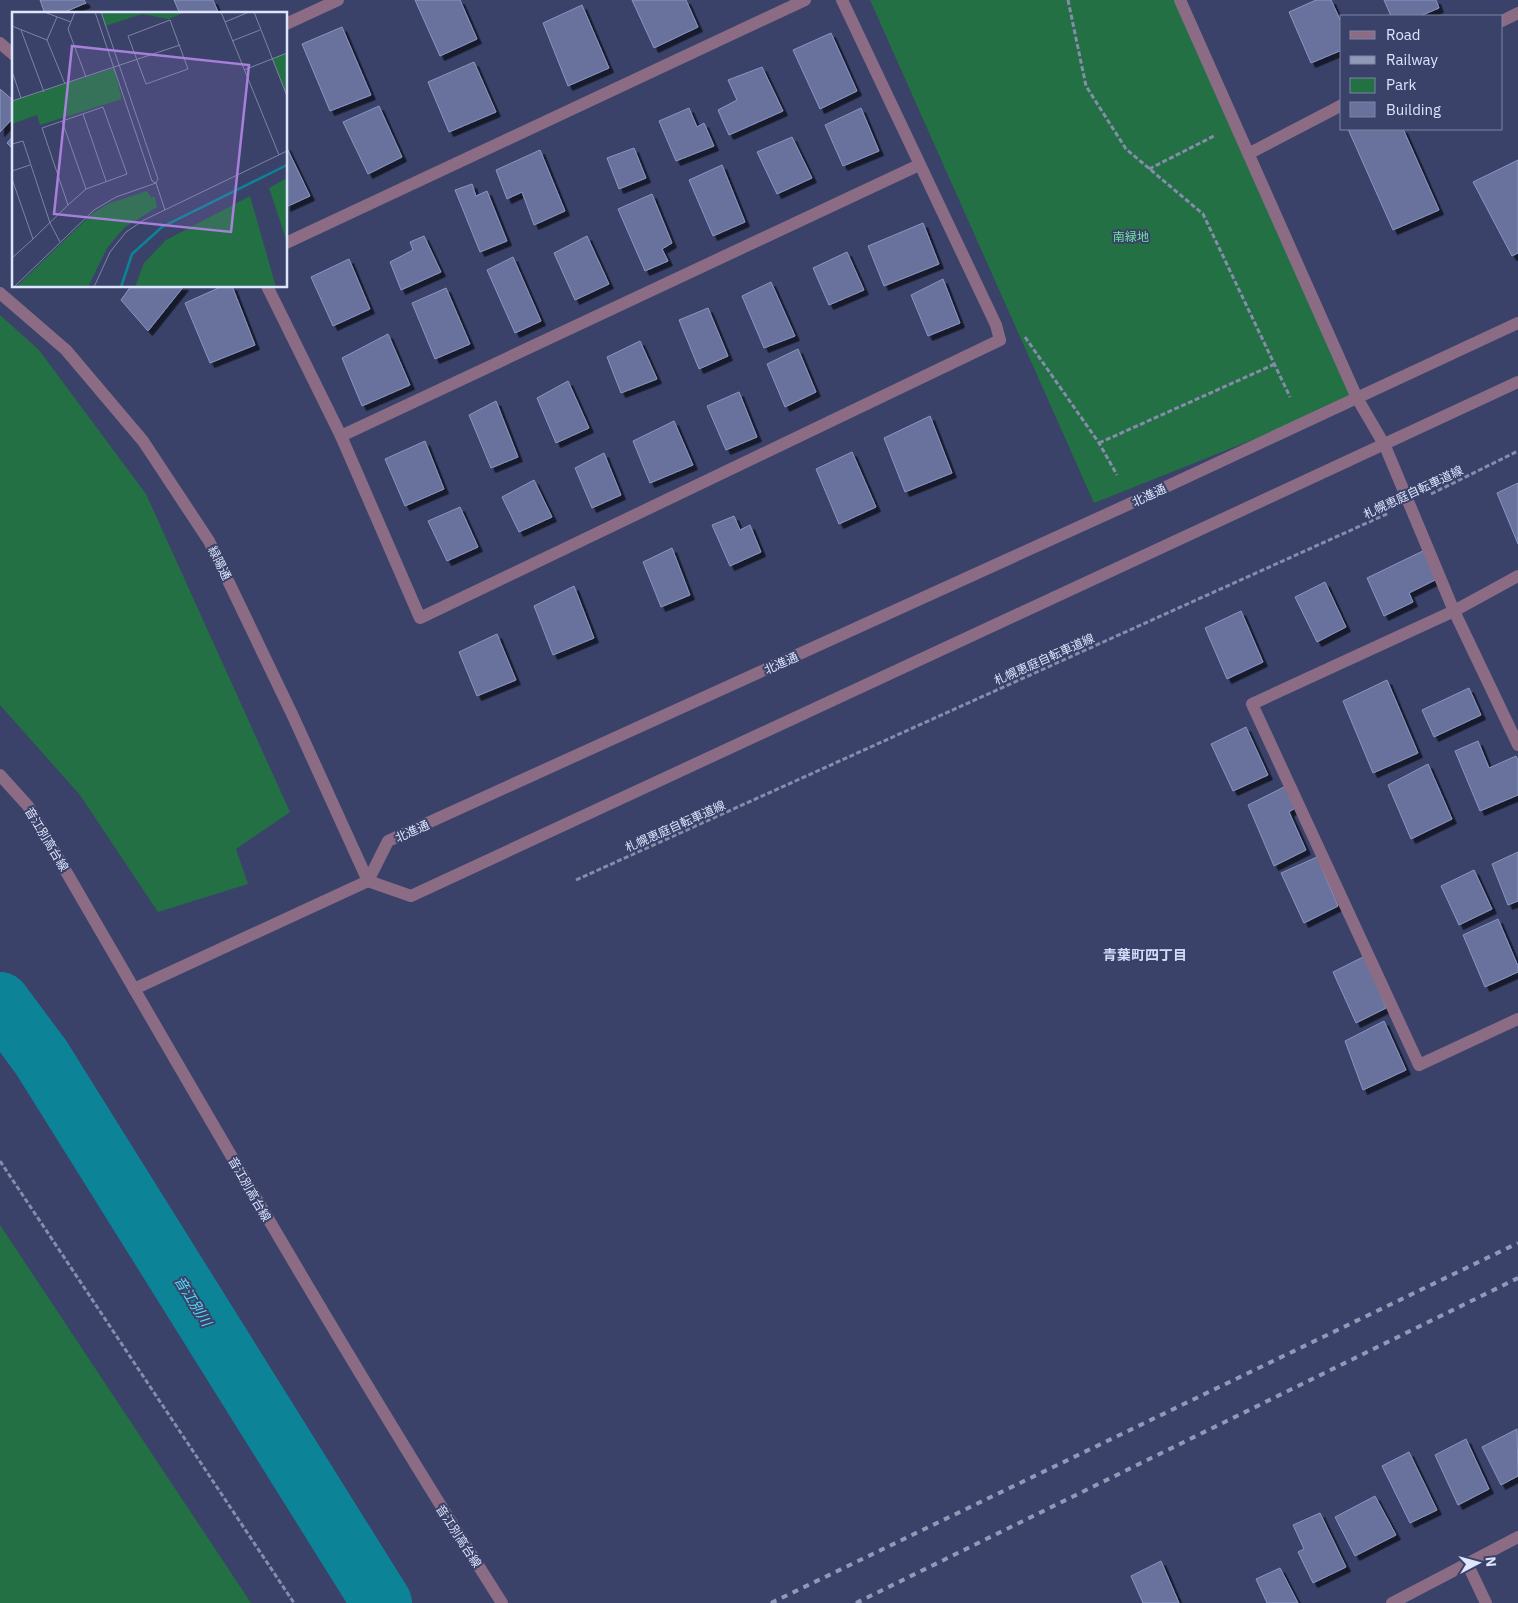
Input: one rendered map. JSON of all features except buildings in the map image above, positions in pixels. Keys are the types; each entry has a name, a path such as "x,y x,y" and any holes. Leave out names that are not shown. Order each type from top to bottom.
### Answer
{"street":[{"path":"288,23 338,0"},
{"path":"288,242 805,0"},
{"path":"268,288 341,436 420,618 1000,340 996,324 842,0"},
{"path":"1180,0 1250,153 1357,398 1385,446 1454,611 1518,745"},
{"path":"1503,20 1518,13"},
{"path":"0,43 12,53"},
{"path":"1250,153 1340,106"},
{"path":"341,436 919,165"},
{"name":"緑陽通","path":"0,293 66,350 143,441 209,541 292,714 368,881"},
{"name":"北進通","path":"368,881 388,842 1518,323"},
{"path":"134,989 368,881 411,896 1385,446 1518,382"},
{"path":"1518,576 1454,611 1252,704 1419,1065 1518,1020"},
{"name":"音江別高台線","path":"0,775 28,806 404,1449 502,1603"},
{"path":"1392,1603 1518,1537"},
{"path":"1467,1563 1486,1603"}],"path":[{"path":"1068,0 1086,86 1126,149 1202,214 1290,397"},
{"path":"1149,169 1237,124"},
{"path":"996,324 1013,320 1099,443 1117,475"},
{"path":"1099,443 1275,364"},
{"name":"札幌恵庭自転車道線","path":"576,880 1408,504 1518,451"},
{"path":"0,1161 294,1603"}],"green space":[{"name":"南緑地","path":"870,0 1180,0 1357,398 1094,503"},
{"path":"0,315 39,350 146,494 290,812 236,849 248,884 158,912 80,795 0,705"},
{"path":"0,1225 251,1603 0,1603"}],"waterway":[{"name":"音江別川","path":"0,1002 41,1057 382,1603"}],"railway":[{"path":"771,1603 1518,1243"},
{"path":"856,1603 1518,1278"}],"district":[{"name":"青葉町四丁目","path":"1145,955"}]}
